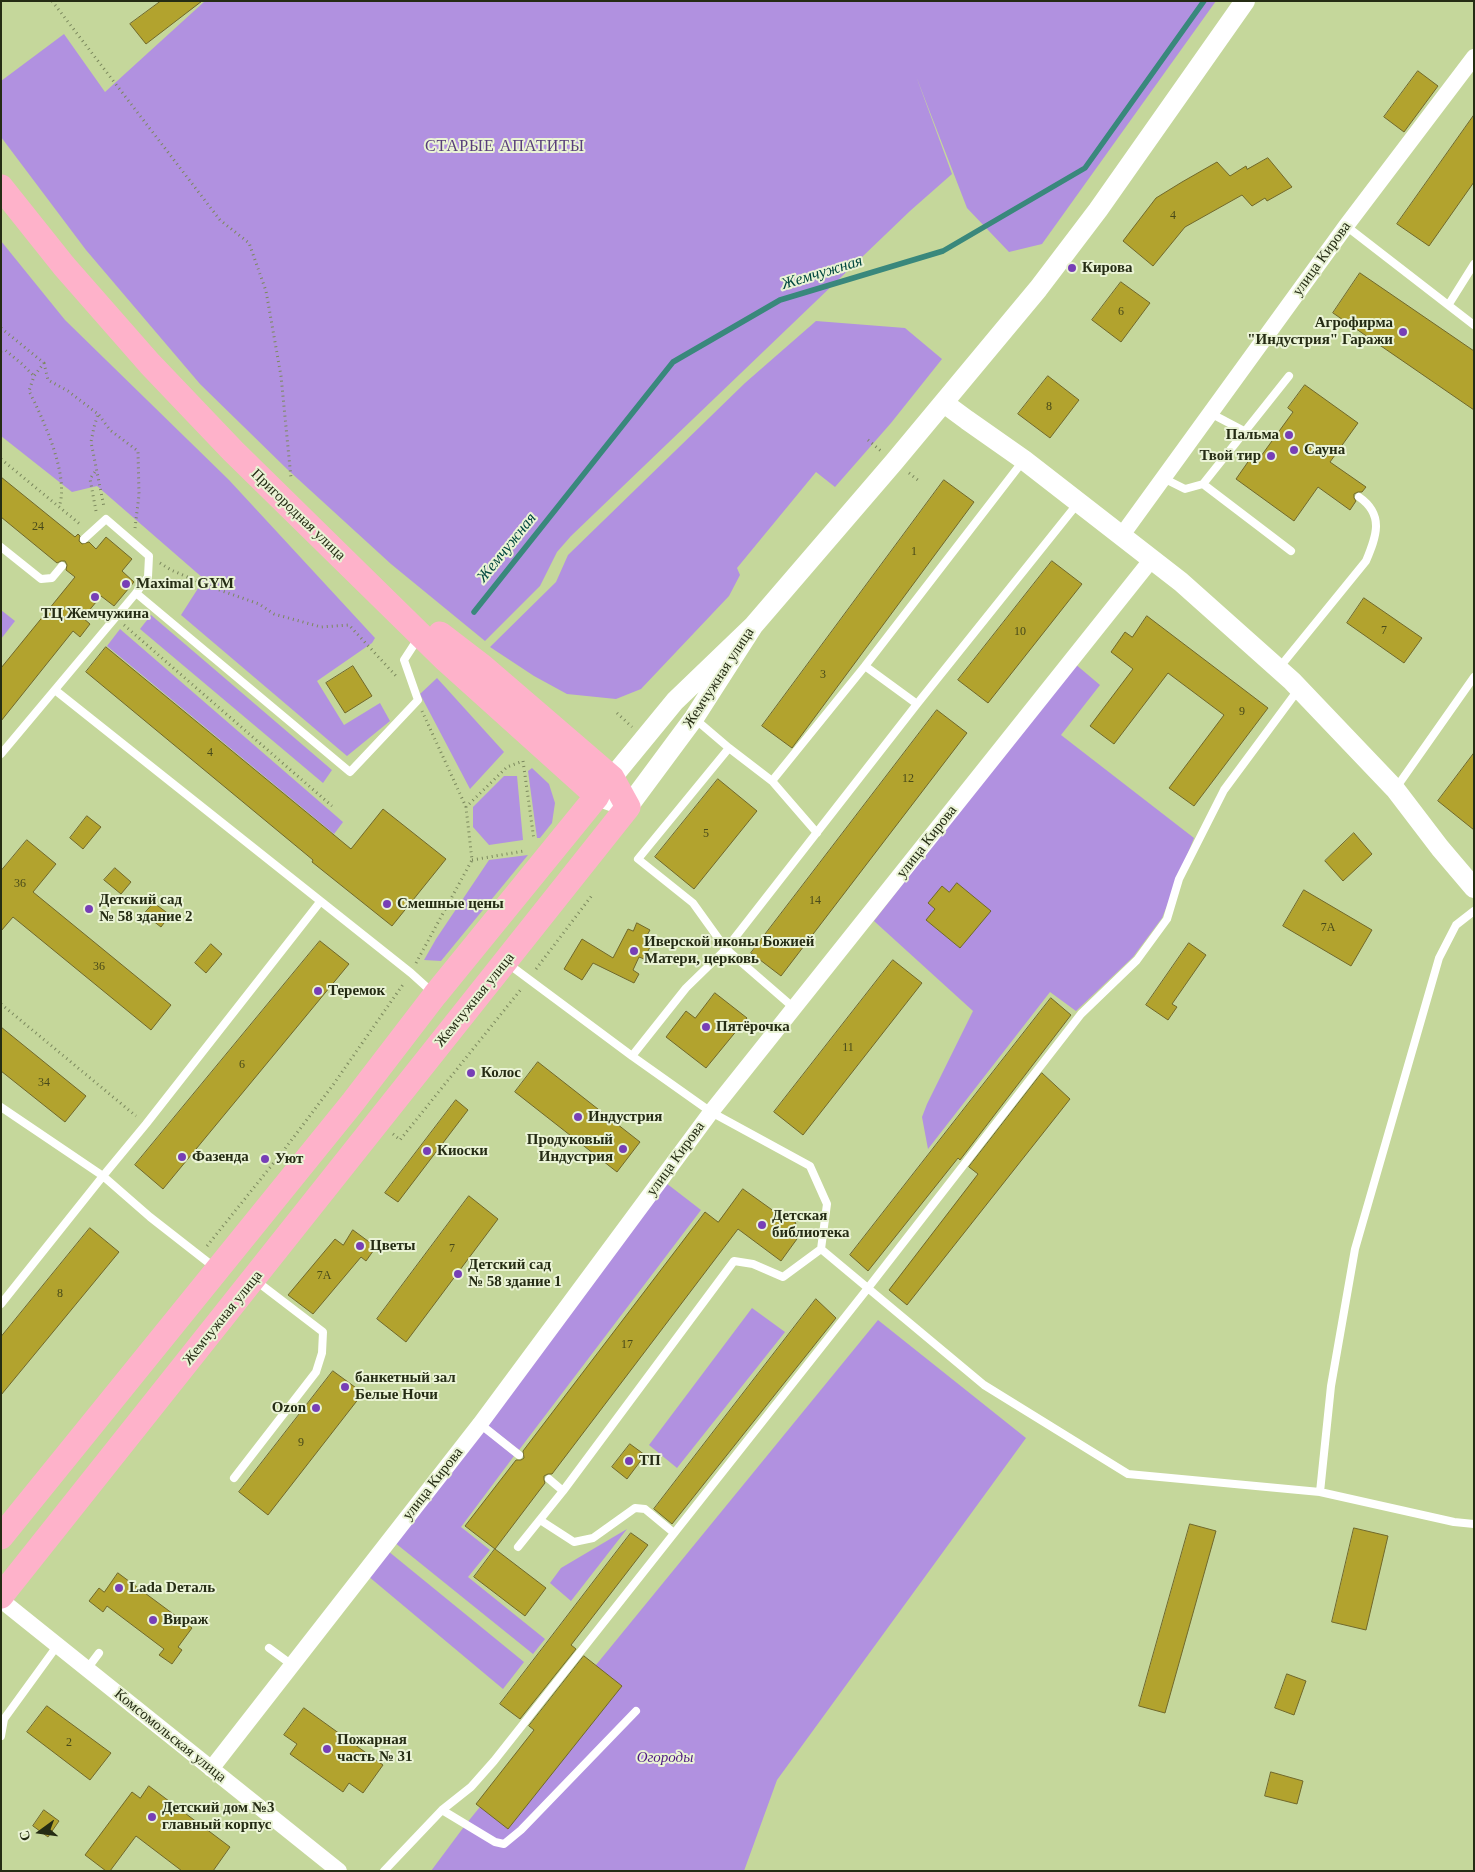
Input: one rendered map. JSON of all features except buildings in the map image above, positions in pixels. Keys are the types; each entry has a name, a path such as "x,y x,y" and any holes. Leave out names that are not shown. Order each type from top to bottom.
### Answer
{"main road":[{"name":"Пригородная улица","path":"1,187 64,266 150,364 233,452 421,633 446,660 604,787"},
{"path":"341,556 482,667 604,787 628,807"},
{"path":"1,1537 208,1263 353,1102 547,846 604,787"},
{"name":"Жемчужная улица","path":"1,1596 628,807"},
{"path":"547,846 569,840 577,844 580,849 582,865"}],"street":[{"path":"1245,1 1098,210 1038,290 944,403 1024,460 1181,582 1300,688 1395,789 1440,848 1474,888"},
{"name":"улица Кирова","path":"1122,535 1346,226 1474,57"},
{"name":"Жемчужная улица","path":"628,807 694,718 753,626 944,403"},
{"name":"улица Кирова","path":"211,1769 480,1424 711,1112 1152,559"},
{"path":"604,787 675,701 753,626"},
{"name":"Комсомольская улица","path":"1,1600 339,1871"}],"lane":[{"path":"1346,226 1474,325"},
{"path":"1449,304 1474,264"},
{"path":"1163,478 1185,489 1203,484 1289,376"},
{"path":"1210,413 1246,432"},
{"path":"772,781 865,666 1024,460"},
{"path":"1203,484 1291,551"},
{"path":"1279,669 1366,561 1374,543 1377,526 1372,510 1359,497"},
{"path":"632,1056 686,988 726,949 917,704 1079,502"},
{"path":"1,754 148,578 149,556 106,519 84,539"},
{"path":"1,547 41,579 52,578 62,566"},
{"path":"136,593 350,772 418,700 404,660 421,633"},
{"path":"865,666 917,704"},
{"path":"1395,789 1474,677"},
{"path":"384,1871 442,1810 471,1787 494,1761 868,1288 1081,1014 1137,960 1167,919 1179,879 1224,790 1300,688"},
{"path":"55,690 411,973 435,995"},
{"path":"694,718 772,781 817,833"},
{"path":"729,748 638,859 693,903 726,949 794,1008"},
{"path":"1,1304 146,1124 320,902"},
{"path":"1320,1492 1331,1386 1356,1249 1439,958 1456,925 1474,911"},
{"path":"505,962 711,1112 810,1166 827,1204 821,1249 784,1277 753,1264 734,1261 563,1491 518,1547"},
{"path":"1,1107 103,1176 150,1217 208,1263"},
{"path":"821,1249 984,1386 1128,1474 1320,1492 1454,1522 1474,1524"},
{"path":"234,1478 316,1372 322,1353 323,1332 254,1279"},
{"path":"480,1424 519,1455"},
{"path":"549,1479 563,1491"},
{"path":"540,1520 574,1542 593,1538 635,1508 645,1509 674,1533"},
{"path":"1,1736 4,1719 57,1646"},
{"path":"269,1648 292,1664"},
{"path":"87,1669 100,1653"},
{"path":"442,1810 494,1842 504,1844 521,1830 636,1711"}],"path":[{"path":"52,1 220,220 249,243 266,291 280,376 292,483"},
{"path":"1,328 44,363 48,380 68,391 98,414 110,430 138,451 139,495 134,543"},
{"path":"1,351 5,350 34,376"},
{"path":"44,363 34,376 30,391 56,456 61,488 59,507"},
{"path":"98,414 91,442 106,519"},
{"path":"1,458 81,526 99,525 90,480 97,469"},
{"path":"149,556 171,570 231,595 259,604 274,614 321,626 349,625 418,700 466,807 472,860 411,973 284,1150 208,1263"},
{"path":"116,618 332,806"},
{"path":"617,713 633,727"},
{"path":"466,807 507,767 523,761 547,846"},
{"path":"472,860 527,851"},
{"path":"400,1140 593,894"},
{"path":"1,1004 146,1124"}],"green space":[{"path":"205,1 1216,1 1042,244 1009,252 967,208 916,76 952,174 910,211 571,536 557,552 540,586 485,641 391,564 287,469 200,384 86,250 1,137 1,81 64,34 105,92"},
{"path":"1,241 65,320 229,480 375,638 372,643 317,681 344,725 380,703 390,721 347,756 181,615 204,579 97,486 72,492 1,436"},
{"path":"816,321 905,328 942,359 891,423 835,487 816,472 737,568 740,575 729,596 641,689 616,699 567,694 534,676 490,647 556,582 568,555 745,383"},
{"path":"1,610 15,621 1,639"},
{"path":"151,615 332,770 323,783 140,629"},
{"path":"120,629 343,822 334,834 107,646"},
{"path":"1074,663 1100,685 1061,735 1194,838 1162,918 1133,957 1076,1011 1050,992 928,1149 922,1117 973,1011 874,921"},
{"path":"437,678 504,752 470,789 420,694"},
{"path":"532,768 549,784 555,803 552,823 540,838 537,838 528,771"},
{"path":"504,776 517,776 523,840 489,845 473,827 473,807"},
{"path":"528,855 441,961 424,960 489,860"},
{"path":"666,1183 701,1210 519,1450 486,1424"},
{"path":"752,1308 785,1332 677,1468 649,1445"},
{"name":"Огороды","path":"878,1320 1026,1438 777,1780 744,1871 431,1871 466,1824"},
{"path":"482,1430 514,1456 461,1527 490,1550 468,1577 545,1639 533,1654 394,1542"},
{"path":"627,1529 571,1601 550,1583 561,1568"},
{"path":"388,1551 524,1662 503,1689 368,1576"}],"waterway":[{"name":"Жемчужная","path":"474,612 673,362 780,300 943,251 1085,168 1204,1"}],"place":[{"name":"Кирова","path":"1072,268"},
{"name":"Агрофирма \"Индустрия\" Гаражи","path":"1403,332"},
{"name":"Пальма","path":"1289,435"},
{"name":"Сауна","path":"1294,450"},
{"name":"Твой тир","path":"1271,456"},
{"name":"Maximal GYM","path":"126,584"},
{"name":"ТЦ Жемчужина","path":"95,597"},
{"name":"Смешные цены","path":"387,904"},
{"name":"Детский сад № 58 здание 2","path":"89,909"},
{"name":"Иверской иконы Божией Матери, церковь","path":"634,951"},
{"name":"Теремок","path":"318,991"},
{"name":"Пятёрочка","path":"706,1027"},
{"name":"Колос","path":"471,1073"},
{"name":"Индустрия","path":"578,1117"},
{"name":"Продуковый Индустрия","path":"623,1149"},
{"name":"Киоски","path":"427,1151"},
{"name":"Фазенда","path":"182,1157"},
{"name":"Уют","path":"265,1159"},
{"name":"Детская библиотека","path":"762,1225"},
{"name":"Цветы","path":"360,1246"},
{"name":"Детский сад № 58 здание 1","path":"458,1274"},
{"name":"банкетный зал Белые Ночи","path":"345,1387"},
{"name":"Ozon","path":"316,1408"},
{"name":"ТП","path":"629,1461"},
{"name":"Lada Dеталь","path":"119,1588"},
{"name":"Вираж","path":"153,1620"},
{"name":"Пожарная часть № 31","path":"327,1749"},
{"name":"Детский дом №3 главный корпус","path":"152,1817"}],"district":[{"name":"СТАРЫЕ АПАТИТЫ","path":"505,147"}]}
